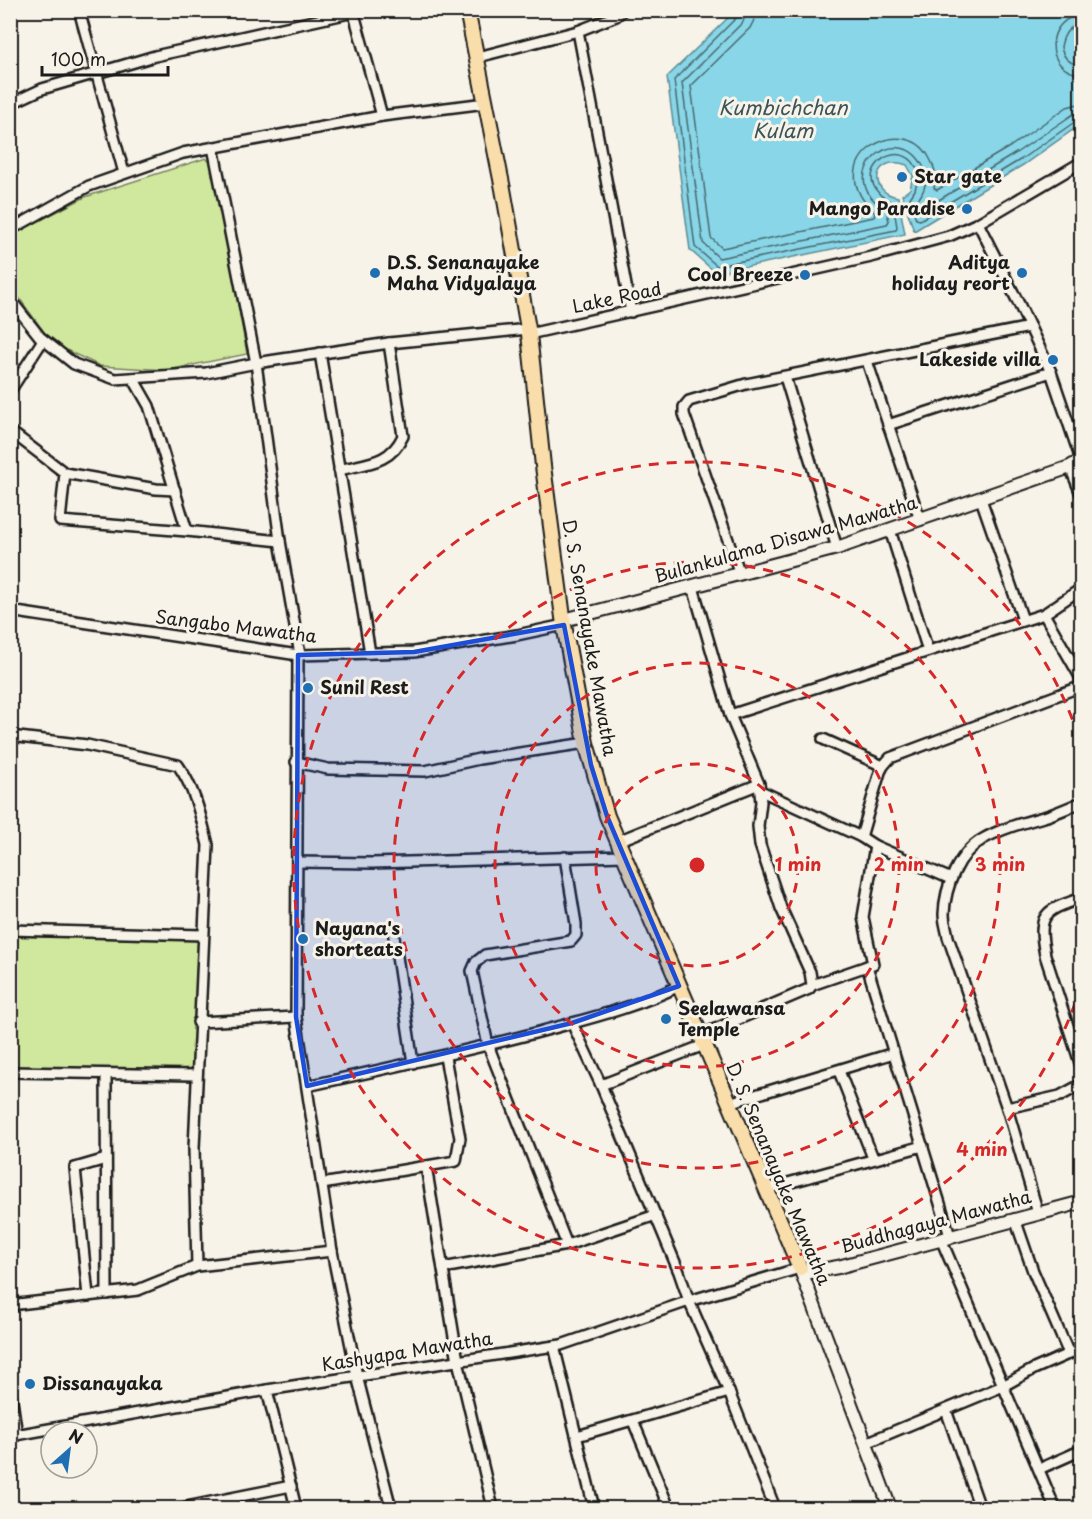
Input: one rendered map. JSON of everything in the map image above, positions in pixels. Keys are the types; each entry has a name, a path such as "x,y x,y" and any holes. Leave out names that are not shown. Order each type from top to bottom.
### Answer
{"main road":[{"name":"D. S. Senanayake Mawatha","path":"467,10 478,57 528,332 564,623 586,743 598,789 701,1040 800,1268 890,1509"},
{"name":"Bulankulama Disawa Mawatha","path":"564,623 837,548 1070,467 1081,460"},
{"name":"Buddhagaya Mawatha","path":"800,1268 810,1272 819,1271 1038,1213 1080,1205"}],"street":[{"path":"79,10 124,173"},
{"path":"478,57 578,31 616,16 623,10"},
{"path":"10,104 42,89 155,56 353,11 382,116"},
{"path":"578,31 632,312"},
{"path":"10,230 89,186 183,153 382,116 486,103"},
{"path":"213,147 256,363 280,541 299,655 296,762 296,1017 332,1251 357,1376 391,1509"},
{"name":"Lake Road","path":"10,299 43,340 74,364 115,379 206,373 389,343 528,332 632,312 871,257 949,236 978,223 1082,162"},
{"path":"978,223 1051,372 1081,460"},
{"path":"740,574 684,414 684,407 689,401 746,384 1030,327"},
{"path":"10,391 43,340"},
{"path":"339,470 387,458 398,448 403,436 389,343"},
{"path":"320,353 370,653"},
{"path":"867,361 920,520"},
{"path":"888,425 1051,372"},
{"path":"785,377 837,548"},
{"path":"133,378 149,406 187,531"},
{"path":"10,431 65,473 156,489 175,490"},
{"path":"1070,467 1082,496"},
{"path":"65,473 60,521 280,541"},
{"path":"981,499 1023,620"},
{"path":"890,530 928,651"},
{"path":"693,587 730,715 760,788 758,826 760,845 781,908 810,972 812,985"},
{"path":"730,715 1044,614 1082,588"},
{"name":"Sangabo Mawatha","path":"10,611 299,655 414,652 564,623"},
{"path":"1044,614 1082,680"},
{"path":"861,837 883,766 890,758 1082,686"},
{"path":"10,736 87,744 178,765 196,799 208,845 198,1022 194,1148 197,1266"},
{"path":"823,739 883,766"},
{"path":"296,762 328,769 425,771 479,759 586,743"},
{"path":"618,841 760,788 875,846 951,879"},
{"path":"1038,1213 1007,1108 948,937 944,915 951,879 964,856 983,839 1082,802"},
{"path":"601,1085 701,1040 808,989 812,985 873,964 863,917 875,846"},
{"path":"297,862 372,863 624,856"},
{"path":"565,857 576,935 571,941 485,955 476,962 472,971 488,1045 567,1245"},
{"path":"1082,898 1047,913 1042,924 1042,938 1045,955 1082,1068"},
{"path":"10,930 203,935"},
{"path":"393,930 413,1063"},
{"path":"867,966 923,1146 946,1238 1003,1386 1055,1509"},
{"path":"307,1086 445,1057 572,1023 655,998 679,986"},
{"path":"198,1022 296,1017"},
{"path":"572,1023 656,1215 775,1509"},
{"path":"729,1103 894,1053"},
{"path":"322,1184 456,1161 460,1138 445,1057"},
{"path":"839,1071 873,1158"},
{"path":"10,1072 196,1076"},
{"path":"106,1074 106,1294"},
{"path":"1007,1108 1060,1096 1082,1084"},
{"path":"766,1189 923,1146"},
{"path":"88,1296 75,1168 106,1159"},
{"path":"426,1166 458,1360 493,1509"},
{"path":"443,1268 567,1245 656,1215"},
{"path":"1015,1219 1069,1354"},
{"path":"10,1305 138,1290 197,1266 332,1251"},
{"name":"Kashyapa Mawatha","path":"14,1435 267,1390 554,1346 689,1301 800,1268"},
{"path":"554,1346 594,1509"},
{"path":"867,1443 1003,1386 1082,1348"},
{"path":"10,1387 14,1435"},
{"path":"267,1390 296,1509"},
{"path":"577,1437 729,1392"},
{"path":"946,1410 980,1509"},
{"path":"633,1421 669,1509"},
{"path":"1039,1469 1082,1450"},
{"path":"181,1509 291,1486"}],"highlighted area":[{"path":"564,625 591,765 607,816 679,986 572,1023 307,1086 296,1017 298,655 414,652"}],"green space":[{"path":"206,158 213,166 247,354 168,370 100,366 53,344 11,287 10,236 85,197"},
{"path":"11,930 203,935 196,1075 11,1072"}],"water":[{"name":"Kumbichchan Kulam","path":"736,10 1081,11 1081,32 1075,47 1081,53 1081,124 1023,165 914,231 902,195 910,189 913,176 907,165 887,164 878,175 878,182 888,194 898,197 905,234 716,273 690,250 667,77"}],"place":[{"name":"Star gate","path":"902,177"},
{"name":"Mango Paradise","path":"967,209"},
{"name":"D.S. Senanayake Maha Vidyalaya","path":"375,273"},
{"name":"Aditya holiday reort","path":"1022,273"},
{"name":"Cool Breeze","path":"805,275"},
{"name":"Lakeside villa","path":"1053,360"},
{"name":"Sunil Rest","path":"308,688"},
{"name":"Nayana's shorteats","path":"303,939"},
{"name":"Seelawansa Temple","path":"666,1019"},
{"name":"Dissanayaka","path":"30,1384"}]}
